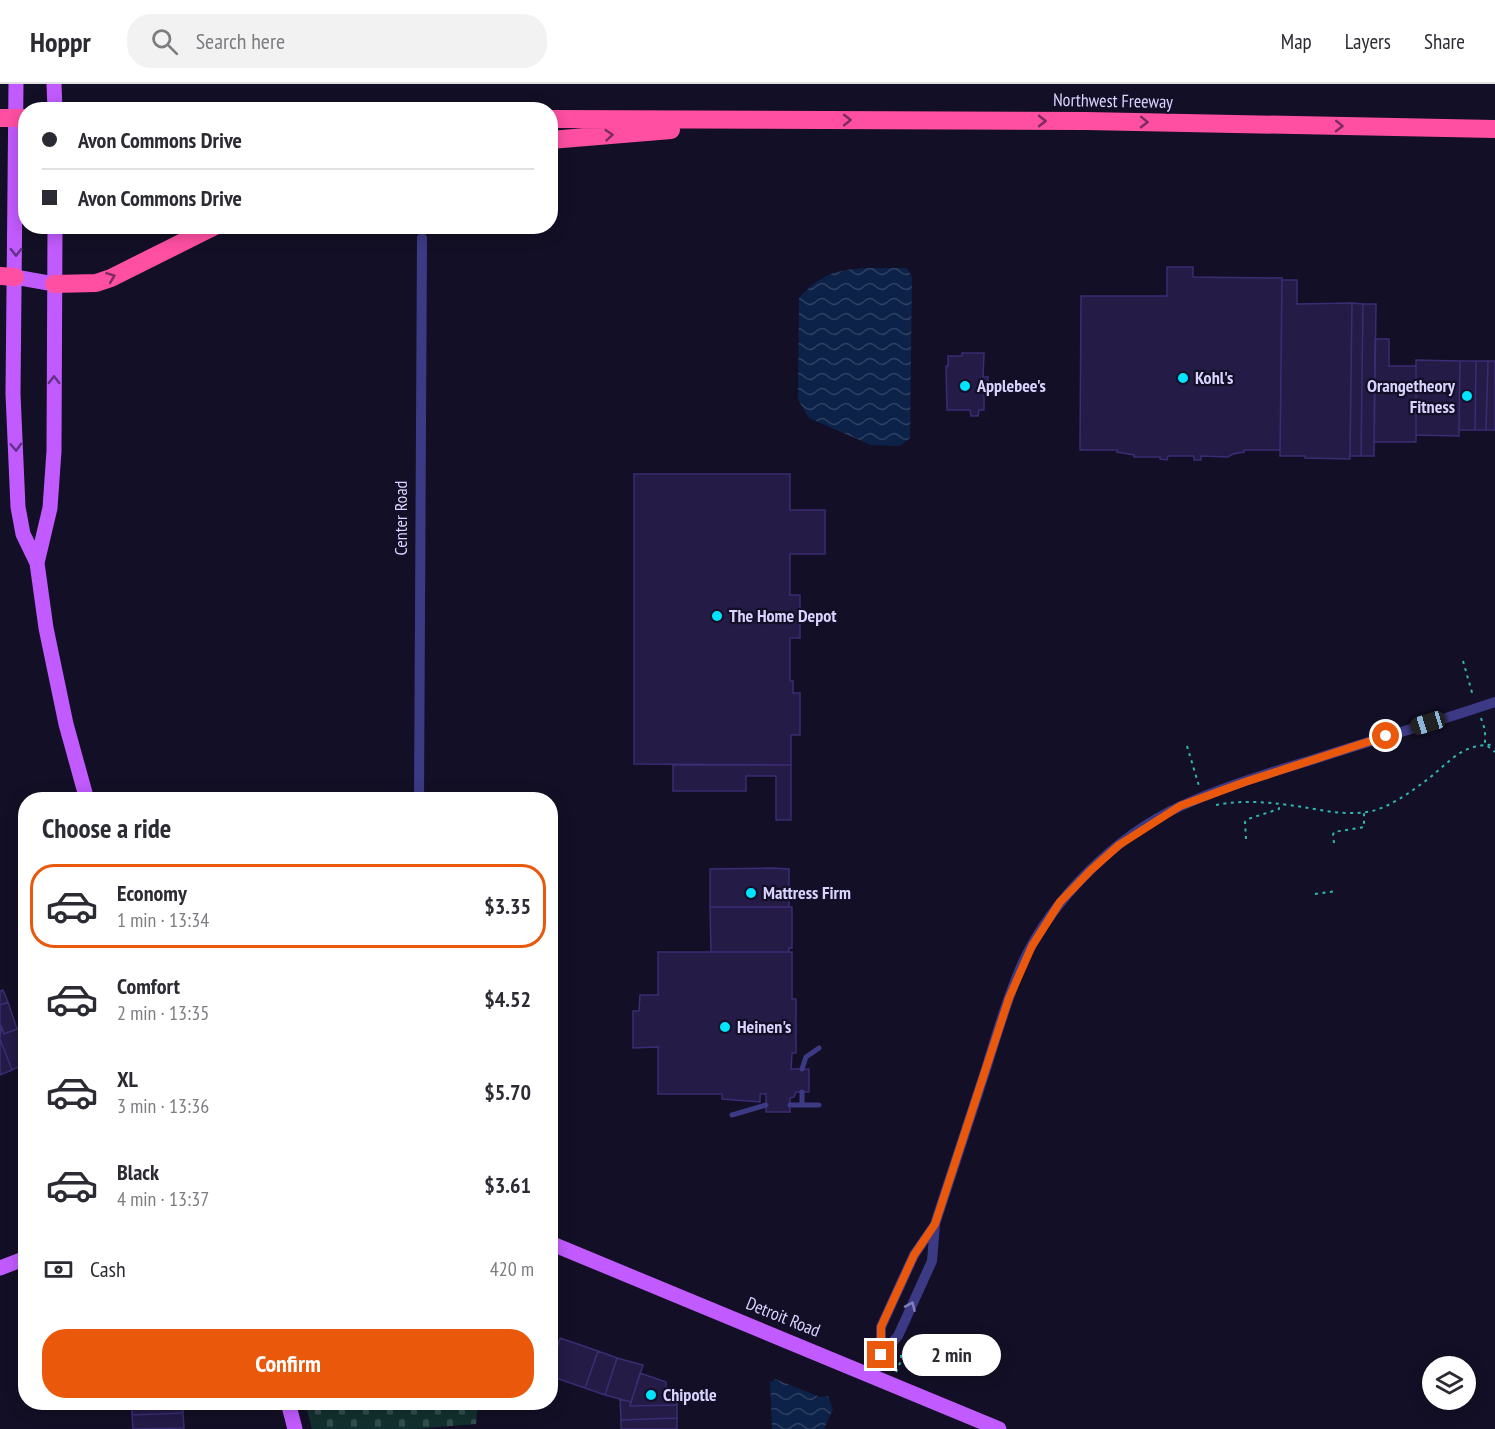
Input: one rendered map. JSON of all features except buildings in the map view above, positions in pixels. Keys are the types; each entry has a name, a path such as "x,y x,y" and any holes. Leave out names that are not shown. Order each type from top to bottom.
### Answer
{"highway":[{"path":"0,118 18,118"},
{"name":"Northwest Freeway","path":"558,119 1086,121 1495,129"},
{"path":"558,139 789,119"},
{"path":"54,284 78,285 111,278 199,234"}],"main road":[{"path":"16,84 16,194 8,277 18,507 23,534 38,563"},
{"path":"54,84 55,102"},
{"path":"55,234 54,451 50,508 38,563 46,628 66,724 85,792"},
{"path":"8,277 54,284"},
{"name":"Detroit Road","path":"558,1246 999,1429"},
{"path":"0,1268 18,1261"},
{"path":"290,1410 295,1429"}],"street":[{"name":"Center Road","path":"419,792 422,238"},
{"path":"881,1355 898,1336 932,1261 935,1224 1009,998 1024,961 1060,902 1119,845 1162,816 1203,797 1495,702"},
{"path":"874,1376 881,1355 881,1327 914,1255 935,1224"}],"lane":[{"path":"802,1069 806,1057 819,1048"},
{"path":"802,1092 802,1105"},
{"path":"732,1115 766,1105"},
{"path":"790,1105 819,1105"}],"path":[{"path":"1187,746 1207,809 1227,803 1248,801 1330,812 1364,811 1391,804 1466,749 1481,744 1495,745"},
{"path":"1246,839 1245,822 1279,808 1279,805"},
{"path":"1334,843 1334,832 1364,827 1364,811"},
{"path":"1315,894 1337,891"},
{"path":"891,1384 901,1360 902,1342"}],"green space":[{"path":"307,1410 477,1410 476,1424 415,1429 312,1429"}],"water":[{"path":"865,268 907,268 912,277 910,438 900,446 871,445 809,418 798,400 799,298 828,275"},
{"path":"775,1379 820,1397 828,1396 833,1409 824,1429 772,1429 770,1382"}],"place":[{"name":"Kohl's","path":"1183,378"},
{"name":"Applebee's","path":"965,386"},
{"name":"Orangetheory Fitness","path":"1467,396"},
{"name":"The Home Depot","path":"717,616"},
{"name":"Mattress Firm","path":"751,893"},
{"name":"Heinen's","path":"725,1027"},
{"name":"Chipotle","path":"651,1395"}],"route":[{"path":"881,1355 881,1327 914,1255 935,1224 1009,998 1024,961 1060,902 1119,845 1180,806 1227,788 1386,736"}]}
